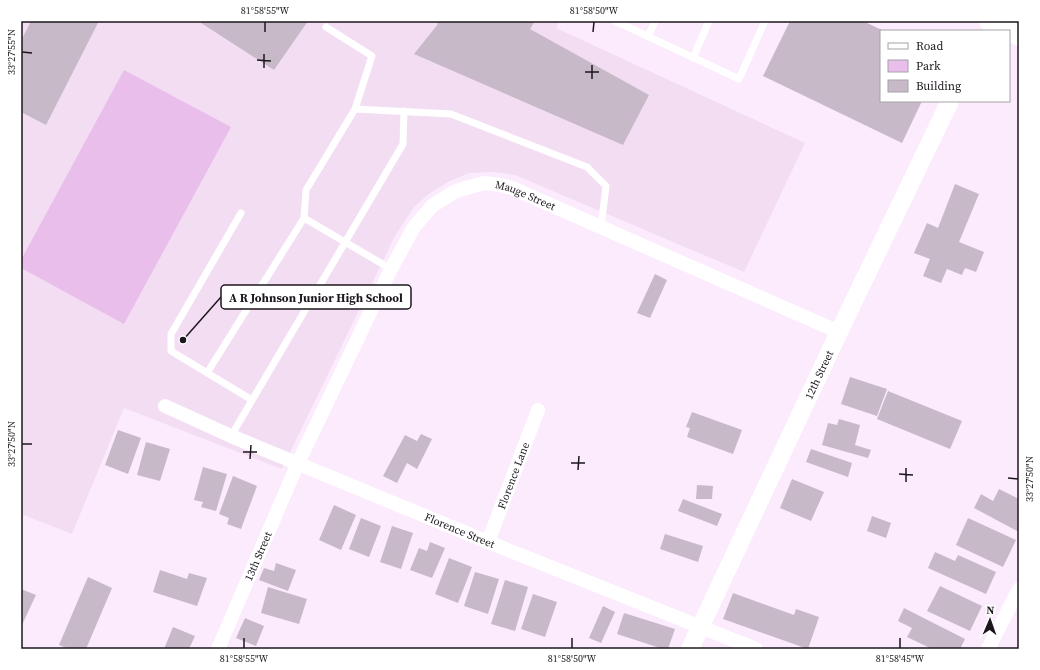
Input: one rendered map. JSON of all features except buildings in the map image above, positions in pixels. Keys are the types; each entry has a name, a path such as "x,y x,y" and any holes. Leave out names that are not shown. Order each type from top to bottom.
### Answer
{"main road":[{"path":"989,21 1007,30"},
{"path":"1010,32 1019,36"}],"street":[{"path":"984,30 989,21"},
{"name":"12th Street","path":"690,649 839,332 950,102"},
{"name":"Mauge Street","path":"298,463 391,269 414,227 432,206 454,192 484,183 512,188 839,332"},
{"name":"Florence Street","path":"165,406 231,436 488,542 756,649"},
{"name":"Florence Lane","path":"488,542 538,410"},
{"name":"13th Street","path":"218,649 298,463"},
{"path":"988,649 1019,589"}],"lane":[{"path":"615,21 739,79 764,21"},
{"path":"648,36 656,21"},
{"path":"693,58 709,21"},
{"path":"207,373 304,218 306,190 355,109 372,56 326,27"},
{"path":"355,109 451,114 587,167 606,186 601,227"},
{"path":"231,436 403,144 404,111"},
{"path":"241,213 171,334 171,351 252,400"},
{"path":"304,218 391,269"}],"shaded area":[{"path":"21,21 560,21 556,28 805,143 744,272 515,175 492,172 469,173 448,182 429,194 414,207 395,236 282,469 124,408 72,534 21,514"}],"green space":[{"path":"124,70 231,127 124,324 21,268 21,260"}],"place":[{"name":"A R Johnson Junior High School","path":"183,340"}]}
